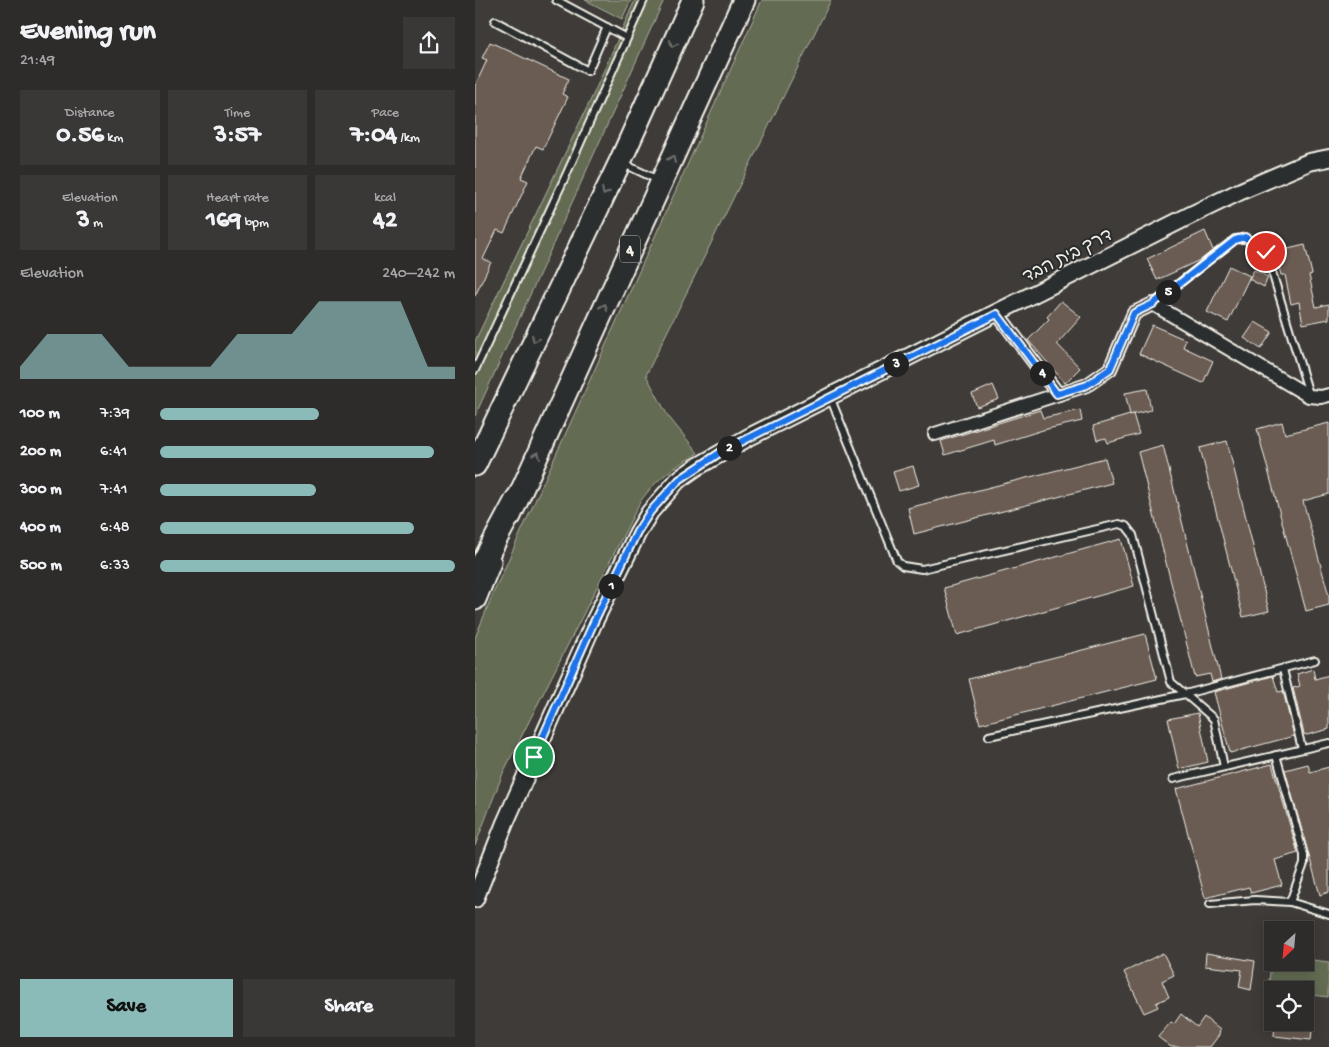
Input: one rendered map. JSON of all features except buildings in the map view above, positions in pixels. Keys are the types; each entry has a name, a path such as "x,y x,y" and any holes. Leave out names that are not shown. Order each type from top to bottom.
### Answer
{"highway":[{"path":"475,465 620,162 693,0"},
{"name":"4","path":"475,578 517,499 743,0"},
{"path":"475,599 517,499"}],"street":[{"name":"דרך בית הבד","path":"475,899 505,824 593,624 626,554 650,512 664,495 695,468 742,441 997,314 1199,210 1309,162 1329,149"},
{"name":"דרך בית הבד","path":"1309,162 1329,158"},
{"path":"935,434 1087,385 1110,369 1134,313 1153,304 1309,396 1321,397 1329,395"},
{"path":"997,314 1057,394"}],"lane":[{"path":"556,0 627,38"},
{"path":"475,370 567,173 644,0"},
{"path":"495,21 588,71 607,27"},
{"path":"620,162 661,182"},
{"path":"1153,304 1235,240 1245,237 1253,241 1266,252 1309,396"},
{"path":"830,397 897,561 903,566 922,569 1119,524 1126,526 1133,535 1171,682 1214,719 1224,767"},
{"path":"989,736 1185,694 1315,660"},
{"path":"1283,669 1302,749"},
{"path":"1173,779 1329,743"},
{"path":"1276,755 1304,855 1304,864 1290,902"},
{"path":"1210,904 1255,900 1290,902 1329,914"}],"green space":[{"path":"585,0 631,0 622,19"},
{"path":"635,0 664,0 475,416 475,341 592,97"},
{"path":"762,0 831,0 646,375 668,416 698,453 666,474 640,502 503,773 475,846 475,638 492,596"},
{"path":"1314,960 1329,962 1328,997 1314,995 1314,981 1269,981 1270,971 1314,971"}],"route":[{"path":"534,757 593,624 637,532 664,495 695,468 749,437 997,314 1057,394 1087,385 1110,369 1134,313 1153,304 1235,240 1245,237 1266,252"}]}
